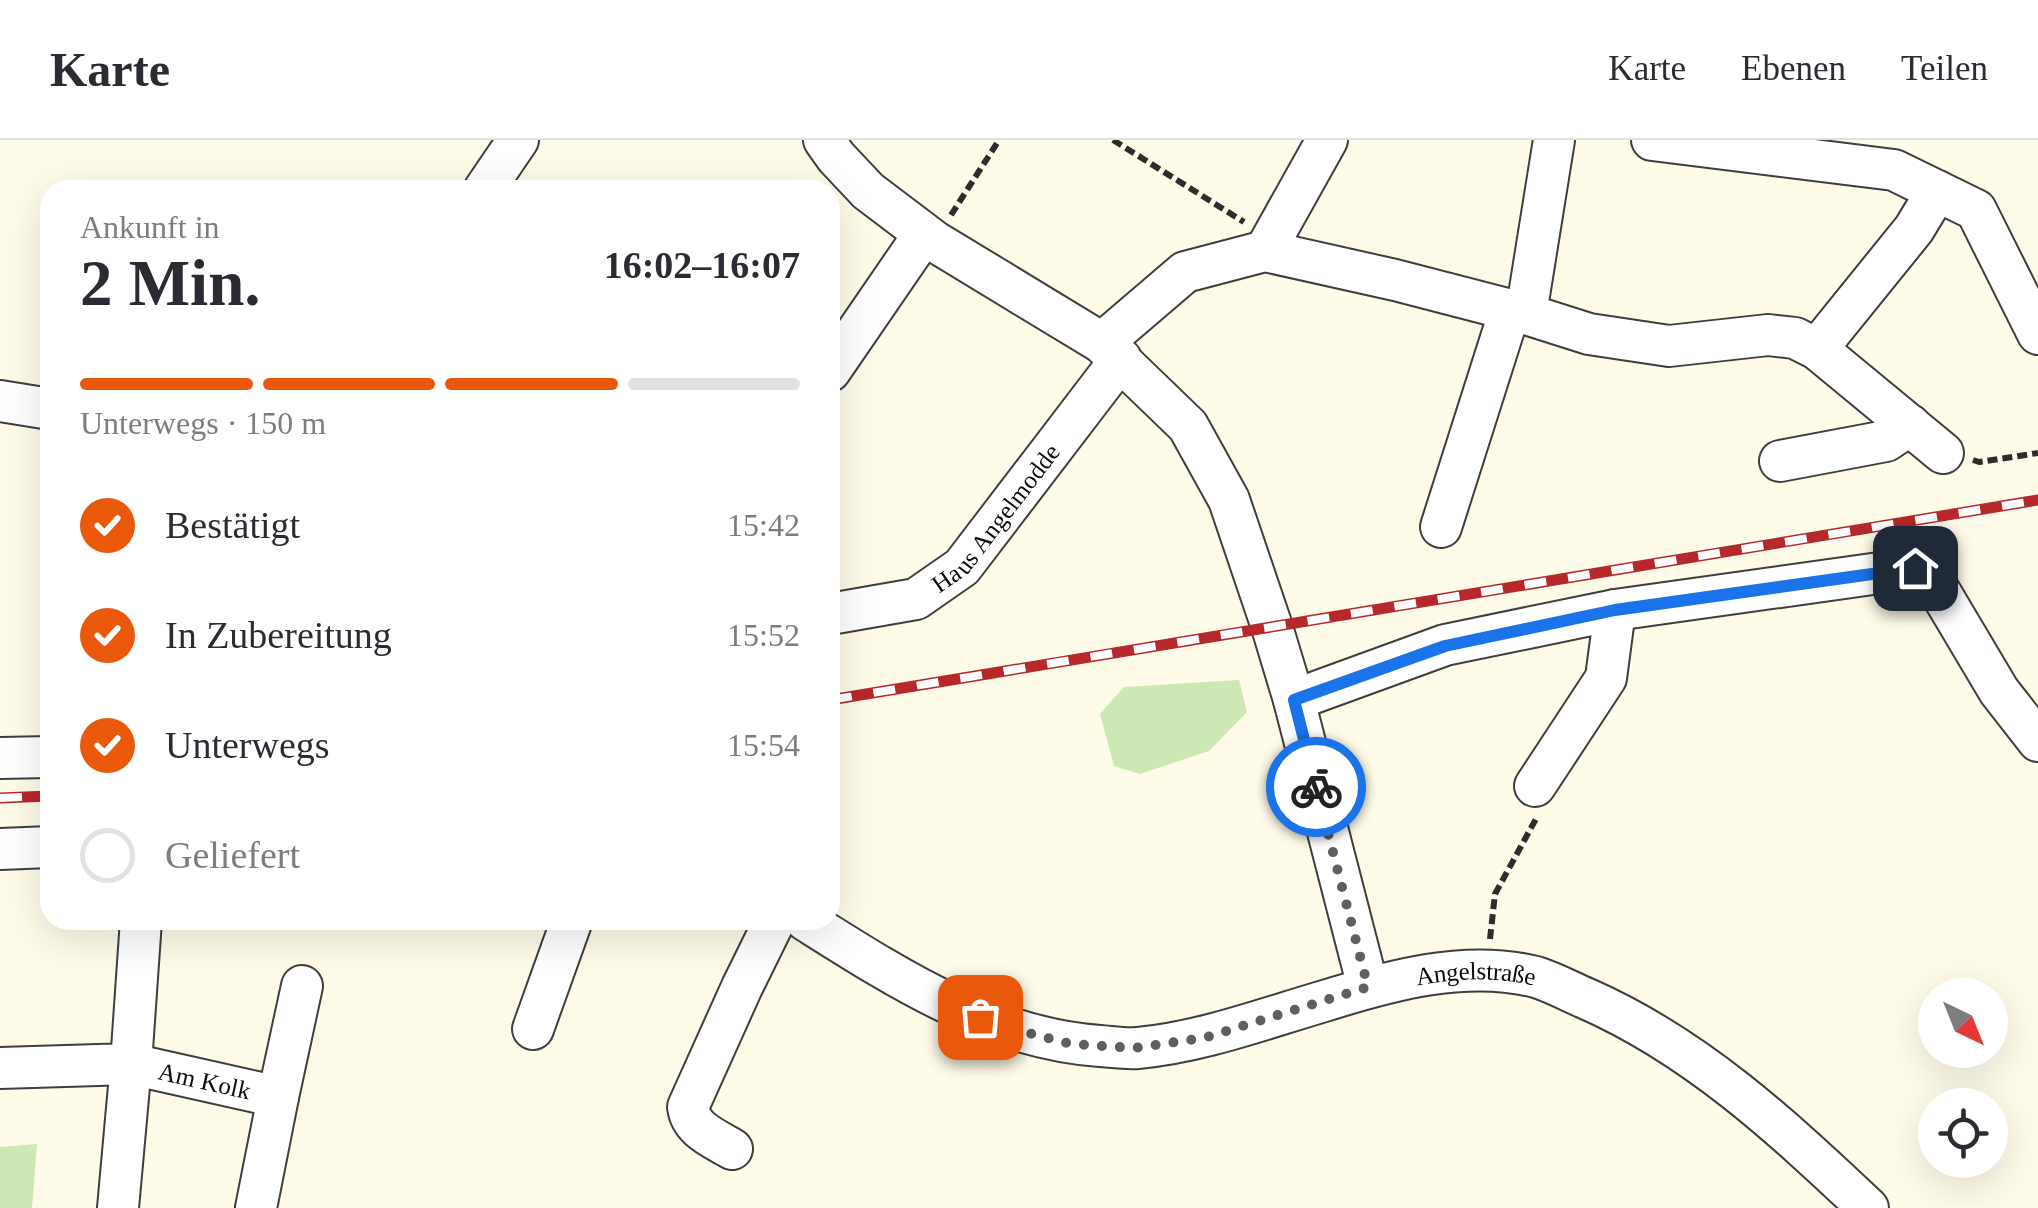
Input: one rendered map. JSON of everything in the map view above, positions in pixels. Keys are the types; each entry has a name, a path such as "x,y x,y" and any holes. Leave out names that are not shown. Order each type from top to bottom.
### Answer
{"street":[{"path":"491,180 518,140"},
{"path":"824,140 868,191 929,237 1112,351 1188,426 1230,500 1272,627 1368,987"},
{"path":"1265,251 1327,140"},
{"path":"1440,527 1518,312 1554,140"},
{"path":"1652,140 1894,170 1976,210 2038,334"},
{"path":"1817,349 1914,228 1937,191"},
{"path":"840,357 929,237"},
{"name":"Haus Angelmodde","path":"840,612 916,599 962,567 1112,351 1185,272 1265,251 1395,280 1589,334 1670,346 1768,335 1795,338 1817,349 1943,453"},
{"path":"0,401 40,407"},
{"path":"1780,461 1886,441 1910,426"},
{"path":"1294,700 1445,646 1615,610 1915,568 1934,580 1999,692 2038,741"},
{"path":"1535,786 1606,678 1615,610"},
{"path":"0,758 40,756"},
{"path":"0,849 40,847"},
{"name":"Am Kolk","path":"118,1208 140,930"},
{"path":"533,1028 568,930"},
{"path":"732,1149 699,1129 690,1118 688,1107 770,930"},
{"name":"Angelstraße","path":"821,930 906,983 952,1006 1009,1028 1071,1044 1134,1048 1204,1038 1368,987 1430,974 1485,971 1536,978 1623,1015 1706,1067 1780,1126 1868,1208"},
{"name":"Am Kolk","path":"256,1208 302,986"},
{"name":"Am Kolk","path":"0,1068 131,1064 278,1096"}],"path":[{"path":"929,237 998,140"},
{"path":"1113,140 1247,224 1265,251"},
{"path":"1943,453 1979,462 2038,454"},
{"path":"1490,940 1495,894 1549,795 1535,786"}],"green space":[{"path":"1239,680 1247,712 1209,751 1140,774 1114,766 1100,714 1124,687"},
{"path":"37,1144 32,1208 0,1208 0,1147"}],"railway":[{"path":"840,698 2038,500"},
{"path":"0,798 40,796"}],"way so far":[{"path":"980,1017 1071,1044 1134,1048 1204,1038 1368,987 1316,787"}],"route":[{"path":"1316,787 1294,700 1445,646 1615,610 1915,568"}]}
